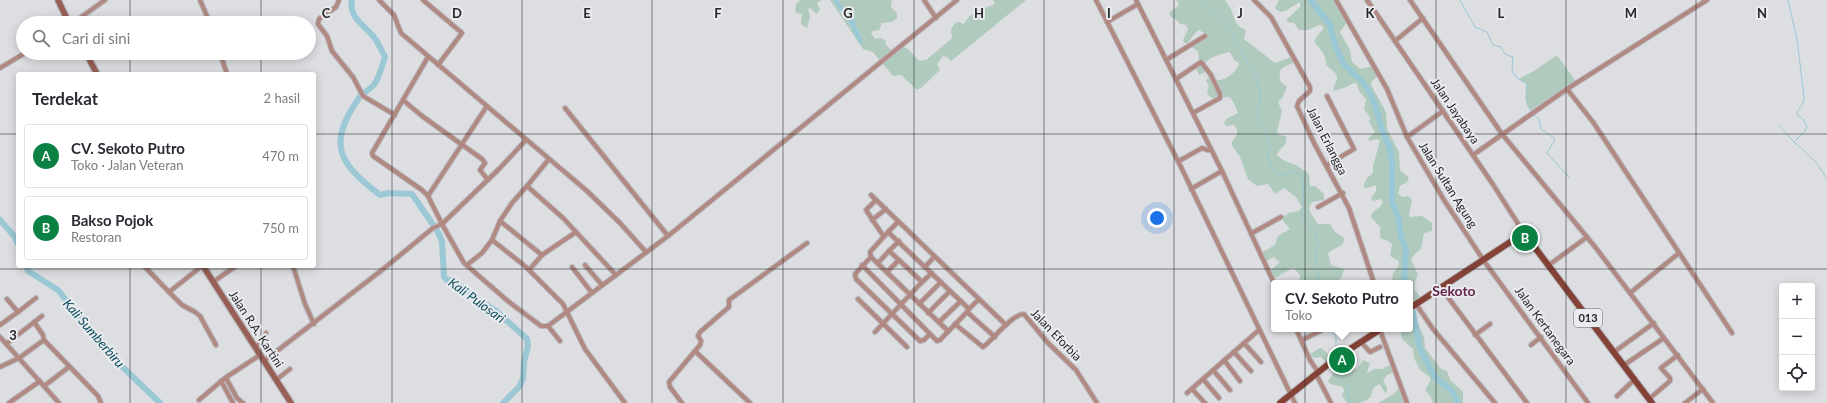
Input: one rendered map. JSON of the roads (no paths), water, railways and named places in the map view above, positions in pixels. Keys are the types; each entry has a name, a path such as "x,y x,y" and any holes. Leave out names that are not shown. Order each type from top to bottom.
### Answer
{"main road":[{"path":"58,0 66,16"},
{"path":"90,60 96,72"},
{"path":"1413,306 1484,261 1524,233"},
{"name":"013","path":"1524,233 1650,401"},
{"name":"Jalan R.A. Kartini","path":"203,268 291,403"},
{"path":"1280,403 1334,360 1376,332"}],"street":[{"path":"83,16 105,0"},
{"path":"200,0 207,16"},
{"path":"339,0 336,7 319,19 318,24 327,36 332,51 353,77 362,95 395,115"},
{"path":"379,0 394,15 401,33 587,191 620,222 646,252"},
{"path":"423,0 462,33 438,65"},
{"path":"924,0 936,18"},
{"path":"428,56 395,115 372,151 372,154 428,196 442,224 467,265 509,302 544,327 548,326 668,236 957,0"},
{"path":"1096,0 1178,161 1295,403"},
{"name":"Jalan Erlangga","path":"1254,0 1271,17 1310,87 1310,91 1299,101 1297,106 1342,193 1355,222 1373,280"},
{"path":"1336,0 1387,89 1407,137"},
{"name":"Jalan Jayabaya","path":"1367,0 1473,155 1524,233"},
{"path":"1410,0 1502,134 1587,237 1654,323 1713,403"},
{"path":"1473,155 1567,89 1707,0"},
{"path":"1107,22 1137,2 1210,150 1222,171 1273,280"},
{"path":"1395,41 1423,18"},
{"path":"1166,60 1204,36"},
{"path":"0,68 16,58"},
{"path":"222,60 226,72"},
{"path":"1176,79 1201,62 1211,75 1220,94 1220,98 1193,113"},
{"path":"1567,89 1592,122 1732,333"},
{"path":"1327,96 1354,149 1327,165"},
{"path":"403,100 484,161 480,170 488,180"},
{"path":"428,196 487,106"},
{"path":"565,108 668,236"},
{"name":"Jalan Sultan Agung","path":"1443,111 1407,137 1444,200 1484,261"},
{"path":"264,361 314,324 435,227 442,224 488,180 526,140"},
{"path":"1178,161 1202,148 1210,150"},
{"path":"467,265 482,253 492,240 500,221 512,203 549,159"},
{"path":"1191,189 1222,171"},
{"path":"527,186 576,232 616,275"},
{"path":"1318,207 1342,193"},
{"path":"871,195 978,300 1006,325"},
{"path":"876,200 866,209 884,237"},
{"path":"872,220 886,209"},
{"path":"1252,233 1281,217"},
{"path":"500,221 542,255"},
{"path":"898,222 870,252 871,257 948,331"},
{"path":"529,270 542,255 576,232"},
{"path":"888,232 961,301 968,311 994,337"},
{"path":"1549,265 1587,237"},
{"path":"492,240 529,270 567,311 585,348 625,403"},
{"path":"878,263 899,241"},
{"path":"682,403 670,387 669,382 696,352 701,343 698,334 728,307 729,300 807,242"},
{"path":"889,251 922,282"},
{"path":"1630,293 1679,253"},
{"path":"871,257 855,274 856,279 920,341 924,340 930,334"},
{"path":"925,267 934,257"},
{"path":"887,272 898,260"},
{"name":"Jalan Kertanegara","path":"1484,261 1541,336 1588,403"},
{"path":"585,265 602,285"},
{"path":"862,265 938,341 978,300"},
{"path":"572,267 592,293"},
{"path":"146,268 182,305 200,316 216,345"},
{"path":"169,292 199,268"},
{"path":"213,282 233,268"},
{"path":"294,268 305,304 314,324"},
{"path":"875,332 932,273"},
{"path":"919,304 941,282"},
{"path":"1441,288 1527,403"},
{"path":"928,313 950,291"},
{"path":"0,325 36,298"},
{"path":"7,299 18,312"},
{"path":"858,300 907,346"},
{"path":"939,322 961,301"},
{"path":"1413,308 1433,329 1495,403"},
{"name":"Jalan Eforbia","path":"955,324 982,347 985,346 1006,325 1020,314 1024,314 1048,343 1076,370 1097,403"},
{"path":"6,344 42,316"},
{"path":"34,322 43,335 44,340 98,396 101,403"},
{"path":"1614,352 1654,323"},
{"path":"1475,335 1490,324"},
{"path":"548,326 560,341"},
{"path":"1187,393 1259,330"},
{"path":"1298,332 1331,403"},
{"path":"1302,340 1318,332"},
{"path":"1381,332 1406,403"},
{"path":"255,347 265,339 266,333"},
{"path":"1531,345 1541,336"},
{"path":"0,337 59,403"},
{"path":"1624,365 1664,338"},
{"path":"0,367 19,358 44,340"},
{"path":"1361,342 1370,352 1380,347"},
{"path":"1244,343 1261,362"},
{"path":"696,352 750,403"},
{"path":"1234,352 1251,371"},
{"path":"199,400 224,379 260,355"},
{"path":"1650,401 1670,381 1670,378 1661,368 1678,355"},
{"path":"1224,360 1240,381"},
{"path":"44,386 69,367"},
{"path":"276,380 290,370"},
{"path":"1213,370 1230,390"},
{"path":"224,379 233,403"},
{"path":"224,379 237,398 243,403"},
{"path":"1203,379 1219,398"},
{"path":"1616,396 1634,380"},
{"path":"9,403 19,401 40,382"},
{"path":"1192,389 1205,403"},
{"path":"1685,403 1703,389"}],"water":[{"path":"833,0 838,0 842,6 851,13 862,39 862,44 857,39 847,19"}],"waterway":[{"name":"Kali Pulosari","path":"352,0 352,7 355,17 376,40 385,57 377,80 372,87 361,96 349,114 343,128 341,140 342,152 346,162 354,173 380,195 389,193 412,194 438,232 442,241 444,277 447,280 453,280 478,300 495,310 527,339 528,346 524,362 523,379 519,387 503,403"},
{"path":"1202,0 1210,13 1220,16 1226,22 1242,54 1256,76 1260,93 1258,113 1259,120 1270,144 1268,157 1272,170 1278,175 1296,172 1301,174 1304,189 1302,217 1307,225 1314,230 1318,239 1316,261 1319,280"},
{"path":"1310,0 1329,23 1336,48 1345,66 1360,79 1369,91 1376,107 1382,130 1390,148 1392,163 1392,202 1398,216 1401,237 1406,249 1404,280"},
{"path":"1460,0 1475,27 1487,32 1493,45 1501,47 1505,54 1513,57 1512,71 1517,78 1527,84 1527,102 1529,109 1532,112"},
{"path":"1788,0 1797,39 1804,97 1803,103 1797,115 1804,120 1807,127 1794,142"},
{"path":"1534,114 1539,120 1541,129 1555,140 1547,153 1569,177"},
{"path":"1779,125 1791,139 1815,161 1827,179"},
{"name":"Kali Sumberbiru","path":"0,220 16,239"},
{"name":"Kali Sumberbiru","path":"27,268 28,271 58,290 107,352 160,403"},
{"path":"1413,313 1420,349 1435,377 1452,391 1458,403"},
{"path":"1334,332 1336,336 1336,354"},
{"path":"1332,365 1336,373 1346,383 1350,403"}],"place":[{"name":"Bakso Pojok","path":"1525,238"},
{"name":"CV. Sekoto Putro","path":"1342,360"}],"district":[{"name":"Sekoto","path":"1454,291"}]}
